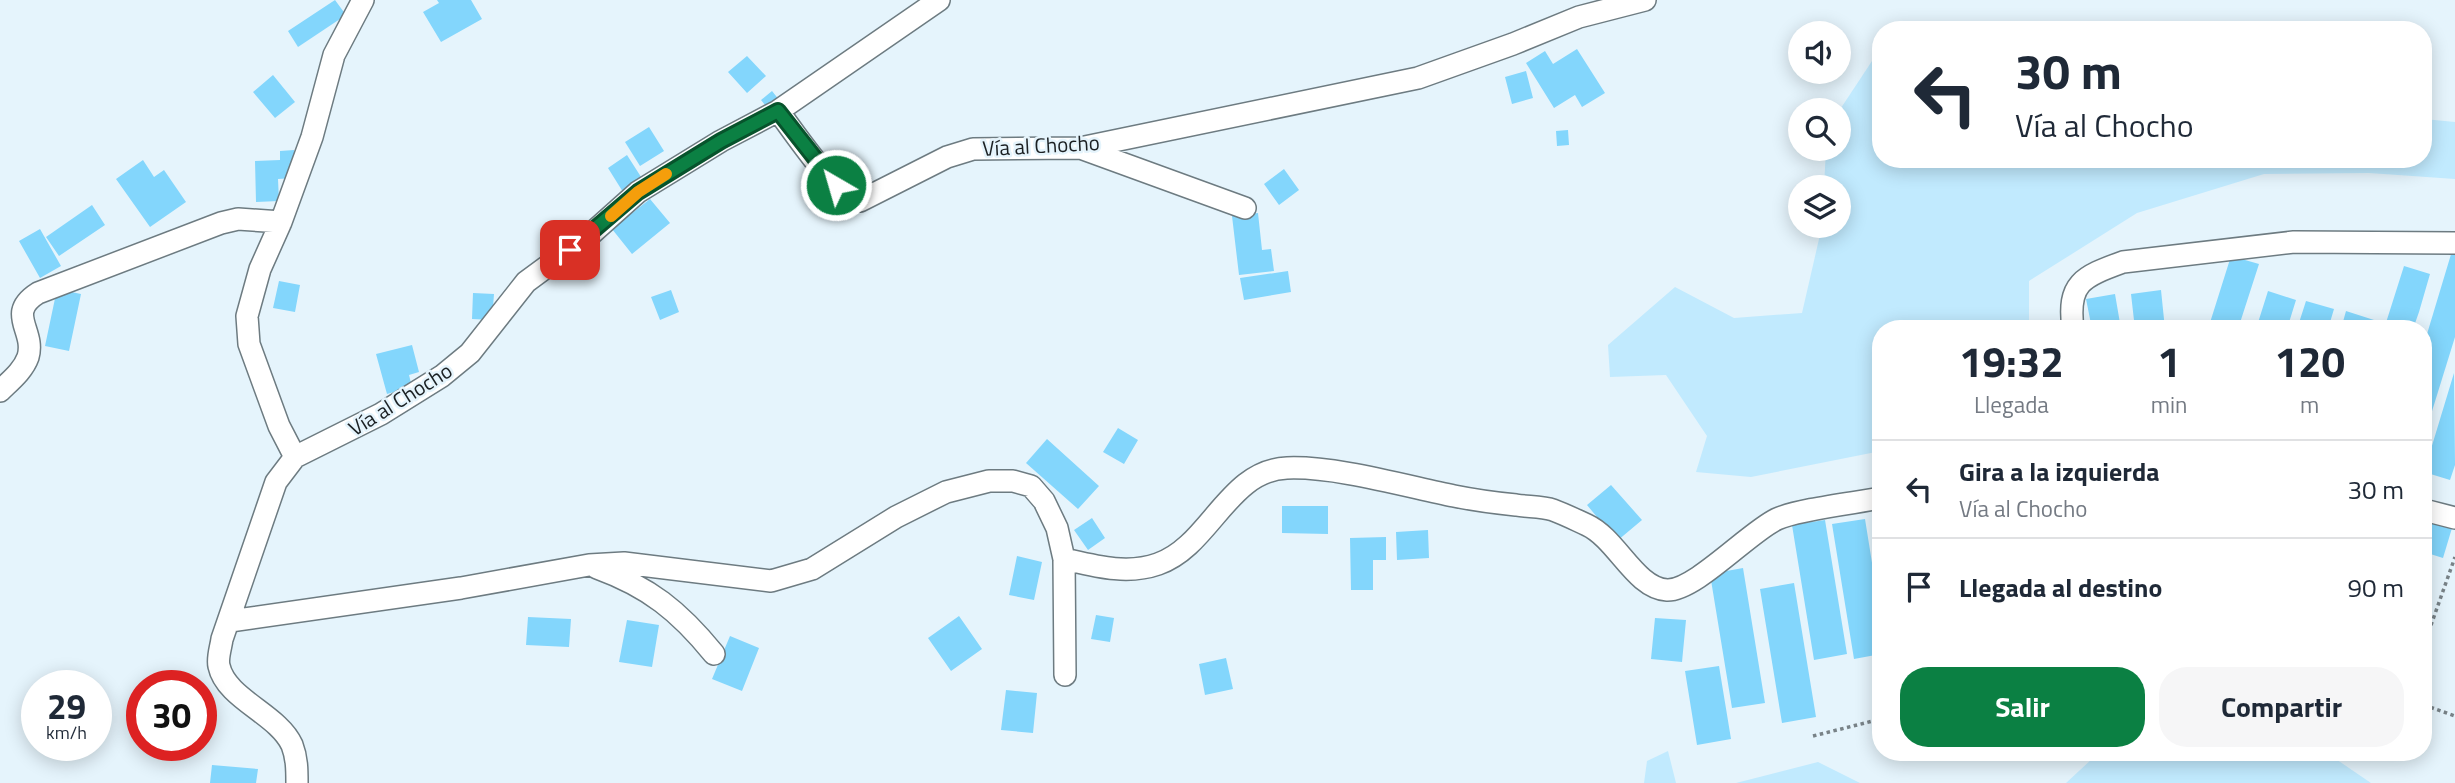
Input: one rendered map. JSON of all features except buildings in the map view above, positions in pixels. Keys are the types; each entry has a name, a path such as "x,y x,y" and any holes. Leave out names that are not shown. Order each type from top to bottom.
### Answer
{"street":[{"path":"297,783 297,760 281,728 228,684 219,665 222,639 276,482 295,457 279,426 249,344 247,316 260,269 281,222 312,136 334,55 363,0"},
{"path":"778,111 939,0"},
{"name":"Vía al Chocho","path":"295,457 381,414 442,376 470,353 526,282 591,234 638,192 721,141 778,111 836,185 853,201 868,198 947,157 973,149 1080,148 1418,78 1579,17 1645,0"},
{"path":"1080,148 1245,208"},
{"path":"0,391 22,369 29,355 23,306 38,293 221,223 238,219 281,222"},
{"path":"2072,320 2071,296 2082,282 2101,270 2123,262 2294,242 2455,243"},
{"path":"1064,559 1114,569 1159,564 1183,550 1196,538 1246,483 1265,472 1286,468 1328,472 1484,502 1551,509 1606,536 1639,576 1652,586 1666,590 1687,584 1776,520 1872,500"},
{"path":"230,621 461,588 589,565 624,563 771,582 812,569 896,517 946,492 989,481 1013,481 1031,486 1044,501 1057,528 1064,559 1065,675"},
{"path":"2432,512 2455,518"},
{"path":"589,565 625,579 659,598 689,624 713,654"}],"path":[{"path":"2432,622 2455,557"},
{"path":"2432,708 2455,716"},
{"path":"1813,736 1872,721"}],"shaded area":[{"path":"1872,61 1872,168 2432,168 2432,120 2455,122 2455,179 2369,173 2264,174 2137,213 2029,281 2029,320 1872,320 1872,453 1751,477 1696,472 1707,436 1666,375 1610,377 1608,345 1675,287 1734,318 1802,313 1819,238 1851,238 1851,175 1825,175 1825,161 1851,161 1851,98 1848,98"},
{"path":"1668,751 1676,783 1644,783 1647,761"},
{"path":"2090,761 2339,761 2371,783 2066,783"},
{"path":"1818,762 1860,783 1736,783"}],"slow traffic":[{"path":"611,216 638,192 666,174"}],"route":[{"path":"570,250 638,192 663,175 778,111 836,185"}]}
